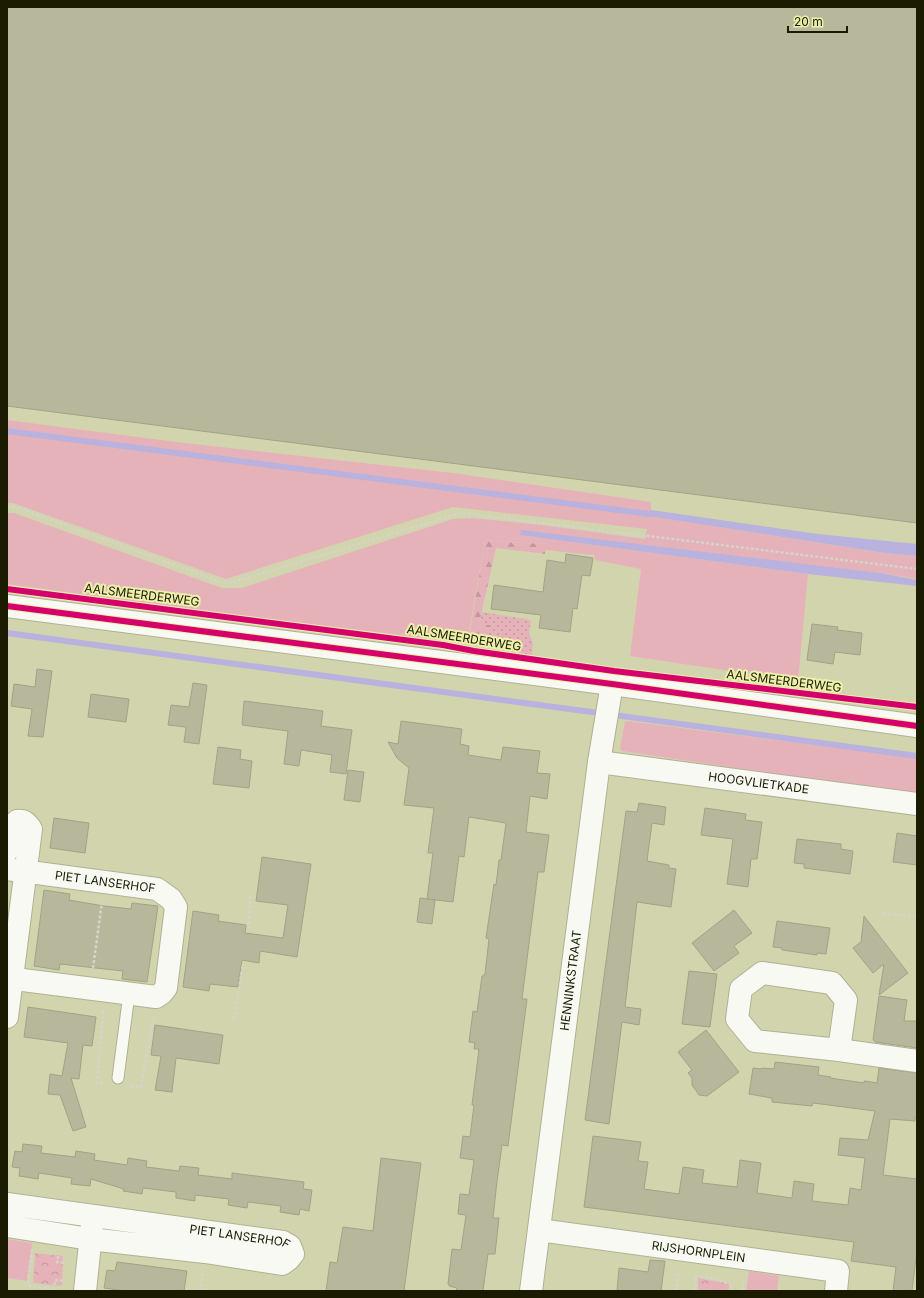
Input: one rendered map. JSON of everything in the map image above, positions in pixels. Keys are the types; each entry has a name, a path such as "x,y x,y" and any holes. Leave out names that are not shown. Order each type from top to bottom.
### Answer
{"street":[{"name":"AALSMEERDERWEG","path":"7,606 611,693 917,726"},
{"name":"HENNINKSTRAAT","path":"531,1291 599,762 611,693"},
{"name":"HOOGVLIETKADE","path":"599,762 917,804"},
{"path":"7,851 10,828 16,821 21,820 27,823 31,829 17,871 7,1017"},
{"name":"PIET LANSERHOF","path":"9,978 156,997 166,988 176,907 171,898 157,889 17,871"},
{"path":"839,1050 846,1000 832,983 762,973 741,989 737,1019 755,1041 839,1050 917,1061"},
{"name":"PIET LANSERHOF","path":"7,1204 283,1242 290,1246 293,1254 289,1260 282,1264 205,1252 90,1239 7,1226"},
{"path":"85,1291 93,1216"},
{"name":"RIJSHORNPLEIN","path":"539,1230 838,1271 836,1291"}],"lane":[{"path":"118,1078 129,994"}],"path":[{"path":"7,507 15,507 227,584 461,513 917,569"},
{"path":"90,989 105,882"},
{"path":"249,929 250,896"},
{"path":"883,913 917,917"},
{"path":"234,1018 243,964"},
{"path":"34,1230 28,1282 30,1286 54,1289 55,1280 67,1281 67,1275"},
{"path":"57,1233 55,1254 58,1255 57,1262 68,1264 68,1269"},
{"path":"690,1291 695,1290 696,1276 713,1278 732,1285 731,1291"}],"green space":[{"path":"7,420 168,441 453,473 651,502 649,516 885,553 917,556 917,579 881,573 645,545 520,535 808,574 798,681 630,656 641,569 595,560 594,555 545,550 545,544 485,541 467,643 268,619 7,584 7,513 14,513 222,588 242,588 453,519 472,518 542,525 645,539 647,529 453,507 226,579 13,503 7,503"},
{"path":"485,541 545,544 545,554 496,548 479,624 491,625 485,636 470,631"},
{"path":"482,612 531,620 529,633 533,643 532,655 467,643 470,631 485,636 491,625 479,625"},
{"path":"627,721 917,758 917,795 622,751 620,748 625,722"},
{"path":"7,1239 32,1243 27,1281 7,1278"},
{"path":"35,1253 63,1256 62,1286 33,1283"},
{"path":"749,1271 779,1276 777,1291 746,1291"},
{"path":"698,1278 730,1284 728,1291 698,1291"}],"shaded area":[{"path":"651,510 818,534 917,544 917,556 885,553 648,516"},
{"path":"521,530 881,573 917,580 917,586 808,574 520,535"}],"building":[{"path":"7,7 917,7 917,523 7,406"},
{"path":"566,554 593,558 590,576 582,575 577,609 573,608 570,632 539,628 541,615 491,609 494,585 543,592 547,560 565,563"},
{"path":"812,624 838,627 837,630 862,633 860,655 835,652 833,664 807,660"},
{"path":"37,669 52,671 43,737 28,736 32,709 11,706 14,684 35,687"},
{"path":"193,683 207,685 199,744 184,742 186,727 168,725 171,705 189,707"},
{"path":"91,694 129,699 126,722 88,717"},
{"path":"244,701 323,711 321,726 352,730 346,774 330,772 332,755 301,750 299,766 284,764 288,731 242,725"},
{"path":"401,721 462,729 460,744 469,746 468,755 501,760 503,747 540,751 537,773 550,774 547,799 530,796 526,832 549,835 544,872 538,872 522,999 527,999 508,1146 502,1145 497,1181 493,1218 499,1218 495,1254 488,1254 483,1291 456,1291 457,1288 449,1286 448,1284 452,1249 461,1250 466,1215 458,1214 460,1194 469,1195 474,1160 460,1158 463,1136 470,1137 474,1105 472,1105 479,1049 474,1049 475,1043 469,1042 473,1011 477,1012 482,976 485,974 489,939 486,938 494,884 496,885 499,860 501,860 506,823 469,817 464,857 459,856 453,902 427,899 433,853 428,853 434,808 404,805 409,768 397,758 388,742 398,744"},
{"path":"218,747 241,750 240,759 252,761 249,788 213,784"},
{"path":"348,770 364,772 360,802 344,800"},
{"path":"639,803 666,807 664,825 652,823 647,861 669,865 669,868 676,869 671,907 637,902 625,1007 641,1009 639,1025 622,1022 609,1124 585,1120 626,811 637,812"},
{"path":"705,808 746,814 745,820 762,822 757,859 751,859 748,887 727,884 733,839 701,835"},
{"path":"54,818 89,823 85,853 50,848"},
{"path":"897,833 917,836 917,865 893,862"},
{"path":"797,839 841,844 841,849 853,851 850,874 804,868 804,864 794,863"},
{"path":"262,857 311,864 297,957 260,951 259,963 242,960 238,987 210,984 209,991 183,987 193,911 219,915 218,921 246,925 245,933 283,938 288,905 256,901"},
{"path":"44,890 70,894 69,900 104,906 131,909 132,903 158,906 147,982 122,979 123,971 60,964 59,970 34,966"},
{"path":"420,898 435,900 432,924 417,922"},
{"path":"734,910 752,933 734,946 739,953 714,971 692,943"},
{"path":"864,916 908,973 879,995 884,964 873,973 853,948 861,942"},
{"path":"777,921 830,928 826,954 817,953 817,955 782,950 782,948 773,947"},
{"path":"689,971 717,974 710,1027 682,1024"},
{"path":"879,996 907,1000 904,1021 917,1021 917,1048 875,1042 873,1040"},
{"path":"28,1007 96,1017 92,1046 83,1045 79,1079 71,1078 86,1127 73,1131 60,1095 48,1094 50,1074 62,1076 68,1043 24,1037"},
{"path":"155,1025 223,1035 219,1064 176,1058 172,1092 155,1090 161,1056 151,1055"},
{"path":"706,1030 739,1072 707,1096 699,1095 692,1085 692,1078 688,1073 692,1070 678,1052"},
{"path":"775,1062 819,1067 818,1075 864,1083 864,1081 877,1083 879,1068 917,1073 917,1117 915,1117 915,1121 890,1119 883,1175 917,1179 917,1259 916,1258 912,1291 893,1291 896,1267 851,1261 854,1242 584,1207 593,1136 641,1142 638,1161 648,1162 644,1189 679,1194 683,1167 704,1170 702,1183 737,1187 740,1160 761,1163 757,1193 792,1198 794,1181 814,1184 812,1201 848,1205 850,1188 861,1190 865,1158 838,1155 840,1138 868,1140 875,1111 813,1103 812,1106 772,1102 772,1098 749,1094 753,1068 774,1069"},
{"path":"23,1144 42,1146 41,1153 75,1157 76,1151 95,1154 94,1160 127,1165 128,1158 147,1161 146,1167 179,1171 180,1166 199,1168 198,1175 232,1179 232,1173 304,1182 303,1189 312,1190 309,1211 300,1209 299,1215 280,1212 281,1206 248,1202 247,1208 228,1205 229,1199 195,1195 195,1201 176,1198 176,1192 143,1188 142,1194 123,1191 124,1189 91,1179 90,1186 71,1184 72,1178 39,1173 38,1179 19,1176 20,1168 12,1167 15,1151 22,1152"},
{"path":"381,1158 421,1163 404,1291 326,1291 330,1262 337,1263 343,1227 373,1231"},
{"path":"650,1260 665,1261 661,1291 617,1291 619,1268 648,1272"},
{"path":"117,1262 187,1271 184,1291 125,1291 104,1288 107,1270 115,1271"}],"waterway":[{"path":"7,431 649,514"},
{"path":"7,633 917,756"}],"cycle path":[{"path":"7,589 443,645 474,651 614,671 917,707"},
{"path":"7,606 612,684 917,726"}]}
